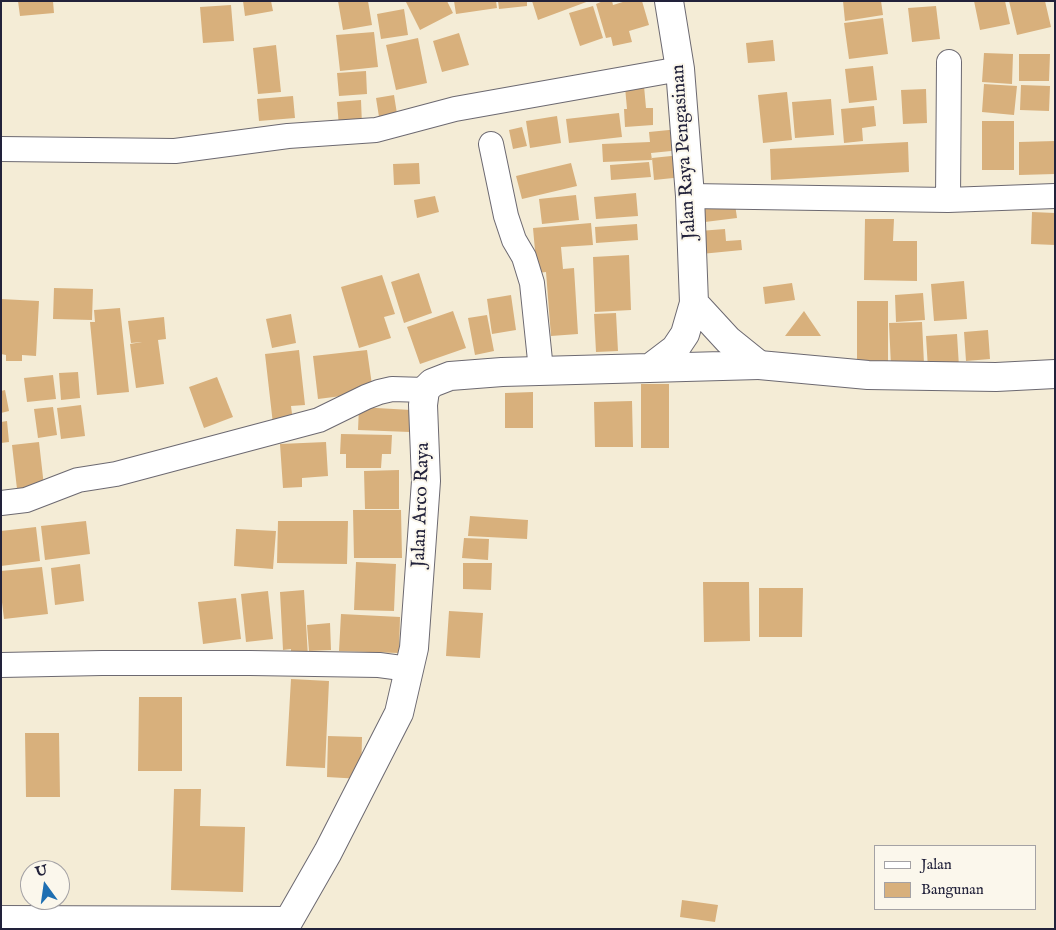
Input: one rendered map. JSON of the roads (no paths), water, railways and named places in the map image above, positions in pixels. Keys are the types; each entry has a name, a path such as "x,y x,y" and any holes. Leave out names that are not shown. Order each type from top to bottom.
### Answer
{"main road":[{"name":"Jalan Raya Pengasinan","path":"650,368 674,349 685,334 694,303 690,196 680,69 669,1"},
{"path":"694,303 728,340 759,365"},
{"path":"425,390 432,383 450,376 541,370 759,365 868,375 996,377 1055,374"},
{"name":"Jalan Arco Raya","path":"287,924 328,852 388,738 399,713 414,648 426,481 423,405 425,390"}],"street":[{"path":"948,200 949,62"},
{"path":"1,149 175,151 288,136 376,130 454,109 680,69"},
{"path":"491,144 506,216 514,240 524,257 532,283 541,370"},
{"path":"690,196 948,200 1055,196"},
{"path":"1,503 26,500 78,480 116,474 319,420 379,392 392,389 425,390"},
{"path":"1,665 250,663 378,665 409,669"},
{"path":"1,918 287,924"}]}
